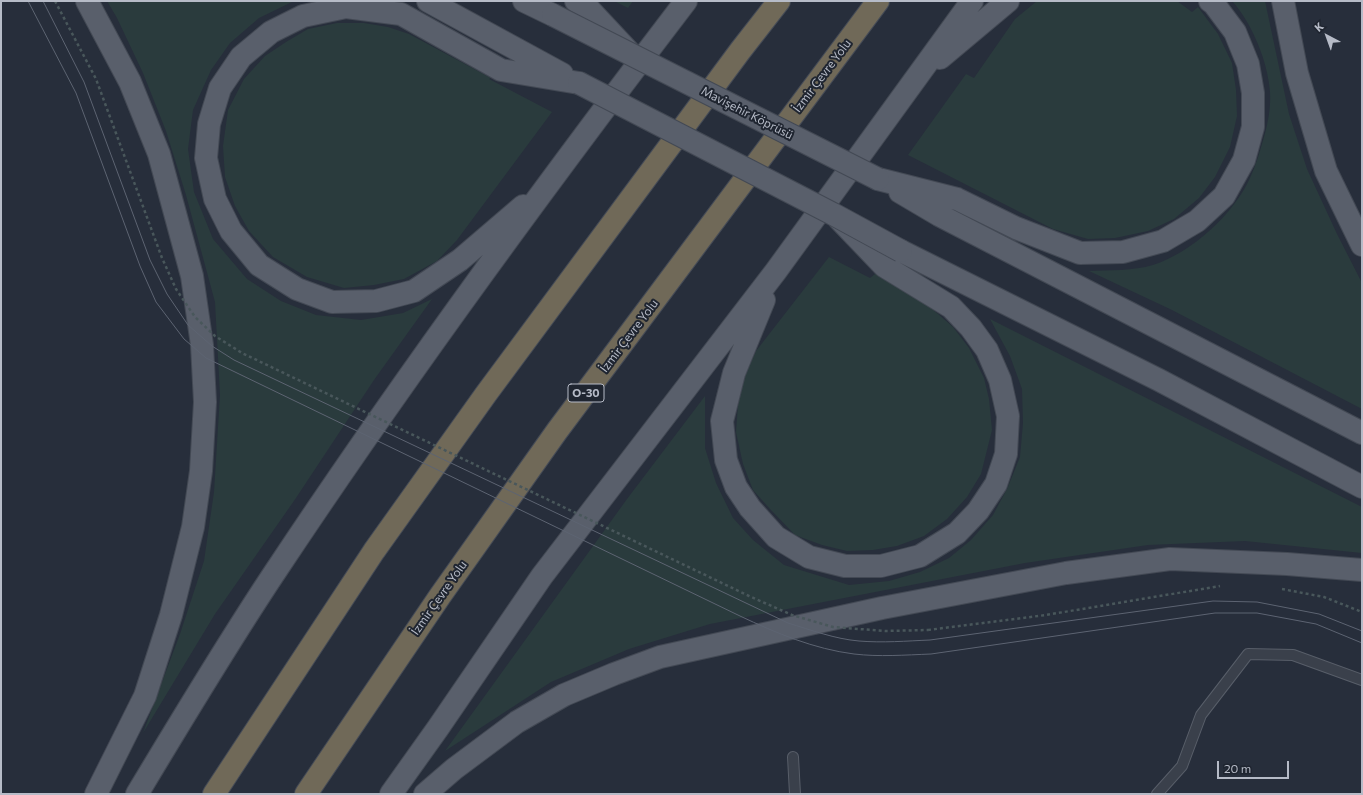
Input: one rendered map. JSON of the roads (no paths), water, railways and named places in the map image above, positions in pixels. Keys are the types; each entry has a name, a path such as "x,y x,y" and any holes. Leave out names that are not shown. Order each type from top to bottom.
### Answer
{"highway":[{"path":"214,794 374,551 468,419 731,63 779,1"},
{"name":"İzmir Çevre Yolu","path":"306,794 440,596 557,431 878,1"}],"main road":[{"path":"87,1 130,82 159,154 192,276 202,345 205,402 201,472 193,526 171,614 145,696 96,794"},
{"path":"428,1 579,83 833,214 901,251 1159,380 1362,487"},
{"name":"Mavişehir Köprüsü","path":"524,1 878,179 939,214 1362,433"},
{"path":"576,1 587,7 634,57"},
{"path":"666,28 675,1"},
{"path":"137,794 274,574 340,476 460,306 551,181 686,1"},
{"path":"391,794 542,576 776,271 972,1"},
{"path":"914,81 1008,1"},
{"path":"878,179 958,199 1016,228 1080,253 1123,252 1163,241 1198,221 1224,196 1244,160 1253,127 1253,93 1248,64 1235,32 1214,4 1210,1"},
{"path":"1283,1 1297,72 1326,170 1362,246"},
{"path":"551,181 460,260 414,291 376,301 332,302 297,289 259,265 231,231 215,199 206,158 209,124 220,88 241,57 271,32 303,16 346,7 401,14 501,70 579,83"},
{"path":"776,271 734,373 722,421 726,460 736,487 750,508 776,537 809,557 845,566 881,566 920,556 957,533 978,511 996,484 1006,454 1008,416 1000,380 987,350 972,328 950,307 884,266 833,214"},
{"path":"425,794 454,769 517,722 550,703 564,695 614,674 667,655 882,608 1066,573 1170,559 1266,563 1362,570"}],"lane":[{"path":"1157,794 1182,766 1201,715 1248,654 1293,655 1362,680"},
{"path":"793,758 796,794"}],"tram line":[{"path":"28,1 76,93 140,266 156,302 184,339 206,358 740,616 781,634 839,652 892,656 931,654 1215,613 1257,613 1316,624 1362,643"},
{"path":"43,1 84,82 150,260 167,294 188,325 212,346 234,360 788,623 832,636 868,642 930,640 1213,601 1257,602 1319,614 1362,631"}]}
